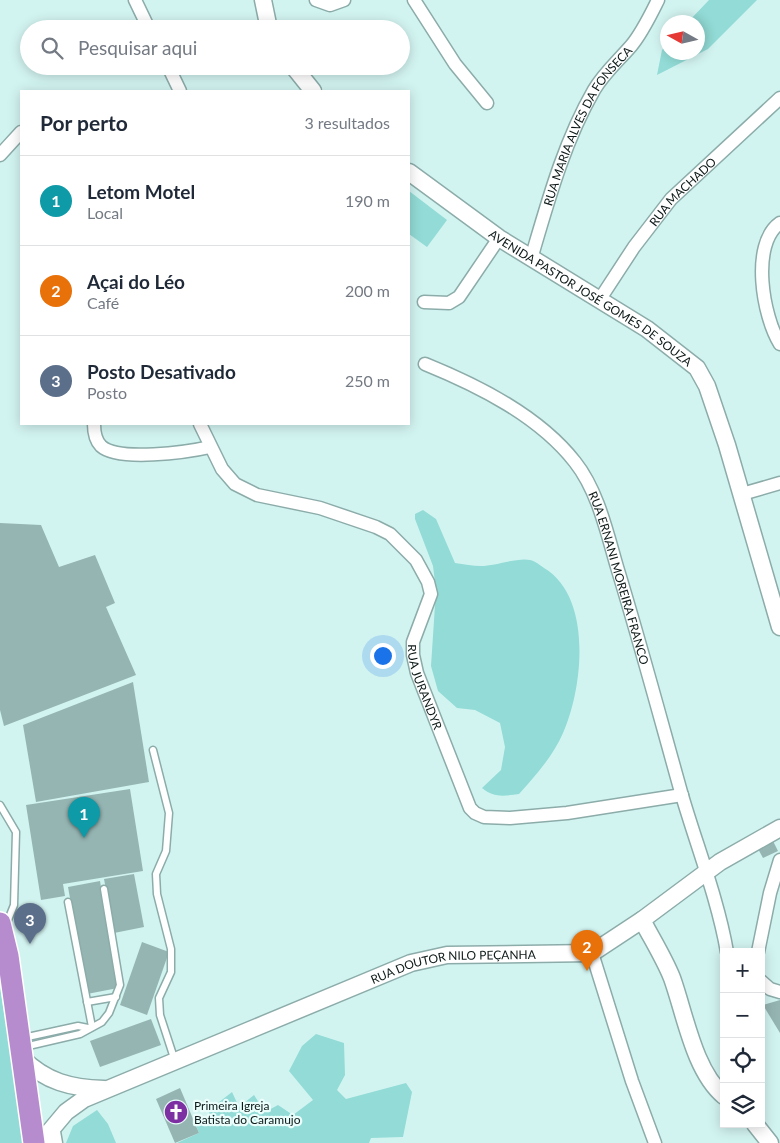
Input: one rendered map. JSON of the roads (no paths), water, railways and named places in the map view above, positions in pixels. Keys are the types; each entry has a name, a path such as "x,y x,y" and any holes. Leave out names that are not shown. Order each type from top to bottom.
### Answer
{"highway":[{"path":"1,926 34,1143"}],"street":[{"path":"135,0 145,20"},
{"path":"263,0 267,20"},
{"path":"316,0 330,5 344,0"},
{"path":"414,0 456,64 487,103"},
{"name":"RUA MARIA ALVES DA FONSECA","path":"530,258 556,174 578,122 594,90 609,69 631,46 648,21 658,0"},
{"path":"172,75 180,90"},
{"path":"300,75 311,90"},
{"name":"RUA MACHADO","path":"600,299 634,248 671,200 780,98"},
{"path":"0,156 20,133"},
{"name":"AVENIDA PASTOR JOSÉ GOMES DE SOUZA","path":"410,173 499,238 647,329 698,368 708,386 742,494 780,627"},
{"path":"780,223 770,232 760,279 764,302 780,344"},
{"path":"424,302 449,303 459,297 499,238"},
{"name":"RUA ERNANI MOREIRA FRANCO","path":"425,364 483,391 558,441 577,464 589,486 604,522 706,872 726,948"},
{"path":"94,425 97,440 108,450 169,454 210,447"},
{"name":"RUA JURANDYR","path":"200,425 222,469 240,487 257,495 320,508 376,527 390,534 416,560 428,582 431,594 413,642 415,664 470,808 476,813 484,817 510,818 567,812 682,795"},
{"path":"742,494 780,482"},
{"path":"655,1143 632,1081 592,953 642,920 706,872 780,828"},
{"path":"759,948 770,892 780,860"},
{"path":"642,920 671,976 705,1072 720,1092"},
{"name":"RUA DOUTOR NILO PEÇANHA","path":"40,1143 66,1112 84,1099 411,963 447,955 592,953"},
{"path":"765,985 770,989 780,992"},
{"name":"RUA DOUTOR NILO PEÇANHA","path":"21,1048 43,1076 80,1087 111,1089"},
{"path":"54,1126 56,1143"},
{"path":"757,1128 770,1143"}],"lane":[{"path":"153,750 169,813 166,850 156,874 157,894 171,949 171,972 159,998 160,1015 176,1062"},
{"path":"0,805 16,832 17,874 14,905 10,920 1,926"},
{"path":"21,1048 80,1034 106,1018 120,985 104,889"},
{"path":"68,902 87,1002 90,1028"},
{"path":"87,1002 116,997"}],"place":[{"name":"Letom Motel","path":"84,838"},
{"name":"Posto Desativado","path":"30,944"},
{"name":"Açai do Léo","path":"587,971"},
{"name":"Primeira Igreja Batista do Caramujo","path":"176,1112"}]}
